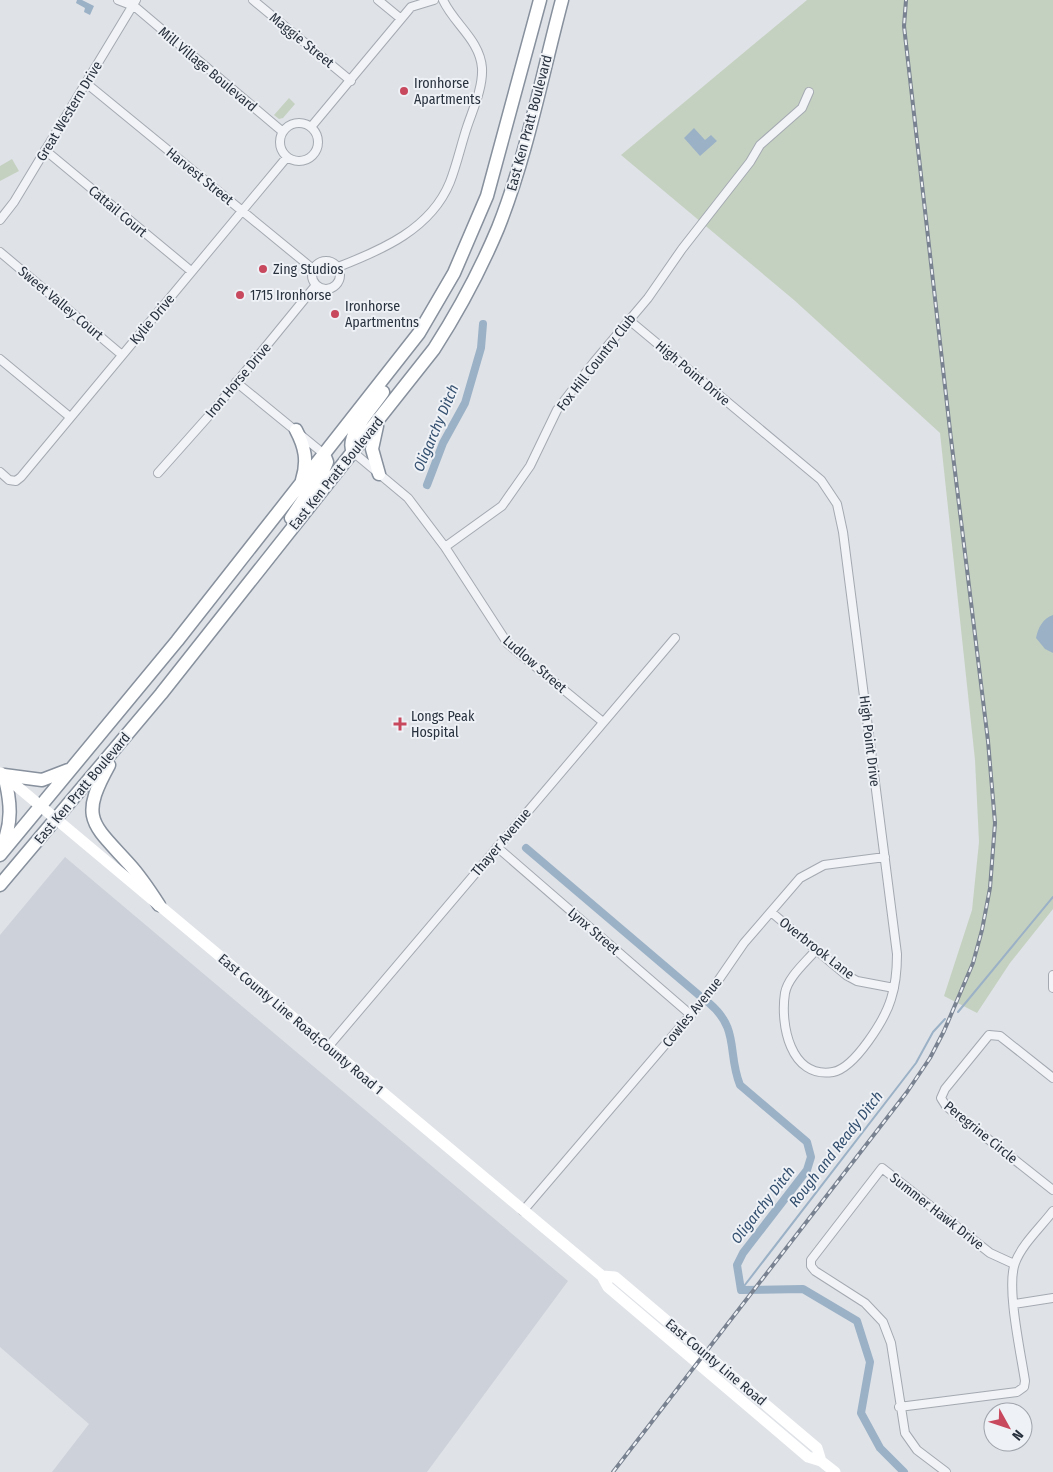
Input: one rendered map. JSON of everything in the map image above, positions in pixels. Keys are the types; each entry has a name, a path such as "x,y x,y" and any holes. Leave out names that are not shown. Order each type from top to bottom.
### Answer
{"highway":[{"name":"East Ken Pratt Boulevard","path":"0,856 74,768 394,367 436,305 471,238 487,196 540,0"},
{"name":"East Ken Pratt Boulevard","path":"0,885 124,737 434,349 460,308 480,269 512,187 562,0"},
{"path":"353,452 350,442 354,433 383,392 394,367"},
{"path":"379,420 372,449 379,474"},
{"path":"296,430 303,444 306,458 300,484"},
{"path":"289,531 287,524 324,469 326,462 324,454"},
{"path":"124,737 98,784 92,802 92,814 97,829 130,865 159,905"},
{"path":"0,851 9,828 11,814 2,774 42,780 74,768"}],"main road":[{"name":"East County Line Road;County Road 1","path":"2,774 602,1276 608,1287 808,1457 821,1460 835,1472"}],"street":[{"name":"Mill Village Boulevard","path":"118,0 132,2 283,132"},
{"name":"Maggie Street","path":"253,0 351,81"},
{"path":"378,0 400,18"},
{"path":"311,128 351,81 400,18 411,7 434,0"},
{"path":"338,267 379,251 409,233 437,205 450,183 480,85 482,68 471,37 448,13 443,0"},
{"name":"Great Western Drive","path":"0,220 14,202 86,83 132,2"},
{"name":"Harvest Street","path":"86,83 313,269"},
{"name":"Fox Hill Country Club","path":"445,547 502,506 530,466 557,410 745,169 760,145 802,108 809,92"},
{"path":"295,123 302,123 311,128 317,136 318,142 314,154 303,161 287,156 280,144 283,132 295,123"},
{"name":"Cattail Court","path":"45,150 192,271"},
{"name":"Kylie Drive","path":"0,472 9,480 16,481 287,156"},
{"name":"Sweet Valley Court","path":"0,252 122,355"},
{"path":"327,260 338,267 340,279 333,288 326,290 316,285 312,279 313,269 317,264 327,260"},
{"name":"Iron Horse Drive","path":"158,473 316,285"},
{"name":"High Point Drive","path":"629,320 821,480 837,504 843,532 897,954 894,988 885,1014 856,1056 847,1066 834,1072 821,1072 809,1067 792,1051 788,1042 785,992 790,982 816,950"},
{"path":"0,359 70,417"},
{"path":"236,382 324,454"},
{"path":"353,452 408,498 445,547"},
{"name":"Ludlow Street","path":"445,547 508,644 603,722"},
{"name":"Thayer Avenue","path":"328,1047 674,638"},
{"name":"Lynx Street","path":"497,847 691,1015"},
{"name":"Cowles Avenue","path":"523,1211 711,991 744,944 800,878 811,871 840,861 885,857"},
{"name":"Overbrook Lane","path":"771,912 846,976 894,988"},
{"path":"1053,975 1053,988"},
{"name":"Peregrine Circle","path":"1053,1078 998,1035 989,1035 945,1089 941,1098 946,1106 1053,1190"},
{"name":"Summer Hawk Drive","path":"946,1472 922,1454 910,1441 903,1428 891,1343 883,1322 871,1308 819,1274 810,1263 813,1256 882,1168 990,1253 1014,1264"},
{"path":"899,1407 1017,1392 1025,1384 1012,1275 1014,1264 1020,1252 1053,1211"},
{"path":"1014,1304 1053,1298"}],"shaded area":[{"path":"65,857 568,1281 427,1472 52,1472 89,1424 0,1347 0,935"}],"green space":[{"path":"807,0 1053,0 1053,909 1010,963 977,1013 944,996 972,910 979,842 975,760 940,433 794,300 621,155"},
{"path":"289,98 295,104 283,118 279,119 274,115"},
{"path":"12,159 19,171 0,181 0,166"}],"water":[{"path":"77,0 82,0 94,6 90,15 84,12 85,8 76,3"},
{"path":"694,128 705,140 711,135 717,141 700,156 684,138"},
{"path":"1053,615 1053,653 1045,649 1036,638 1046,618"}],"waterway":[{"name":"Oligarchy Ditch","path":"427,485 443,443 465,403 481,348 483,324"},
{"name":"Oligarchy Ditch","path":"526,848 700,996"},
{"name":"Rough and Ready Ditch","path":"958,1012 1053,897"},
{"name":"Oligarchy Ditch","path":"709,1003 719,1013 729,1032 740,1085 807,1142 811,1157 807,1170 743,1253 737,1265 741,1290 803,1289 857,1321 870,1362 861,1413 880,1448 904,1472"},
{"name":"Rough and Ready Ditch","path":"741,1290 916,1063 933,1032 945,1019"}],"railway":[{"path":"613,1472 907,1092 930,1058 944,1031 973,963 982,930 990,888 995,823 988,741 951,439 904,26 906,0"}],"place":[{"name":"Ironhorse Apartments","path":"404,91"},
{"name":"Zing Studios","path":"263,269"},
{"name":"1715 Ironhorse","path":"240,295"},
{"name":"Ironhorse Apartmentns","path":"335,314"},
{"name":"Longs Peak Hospital","path":"400,724"}]}
